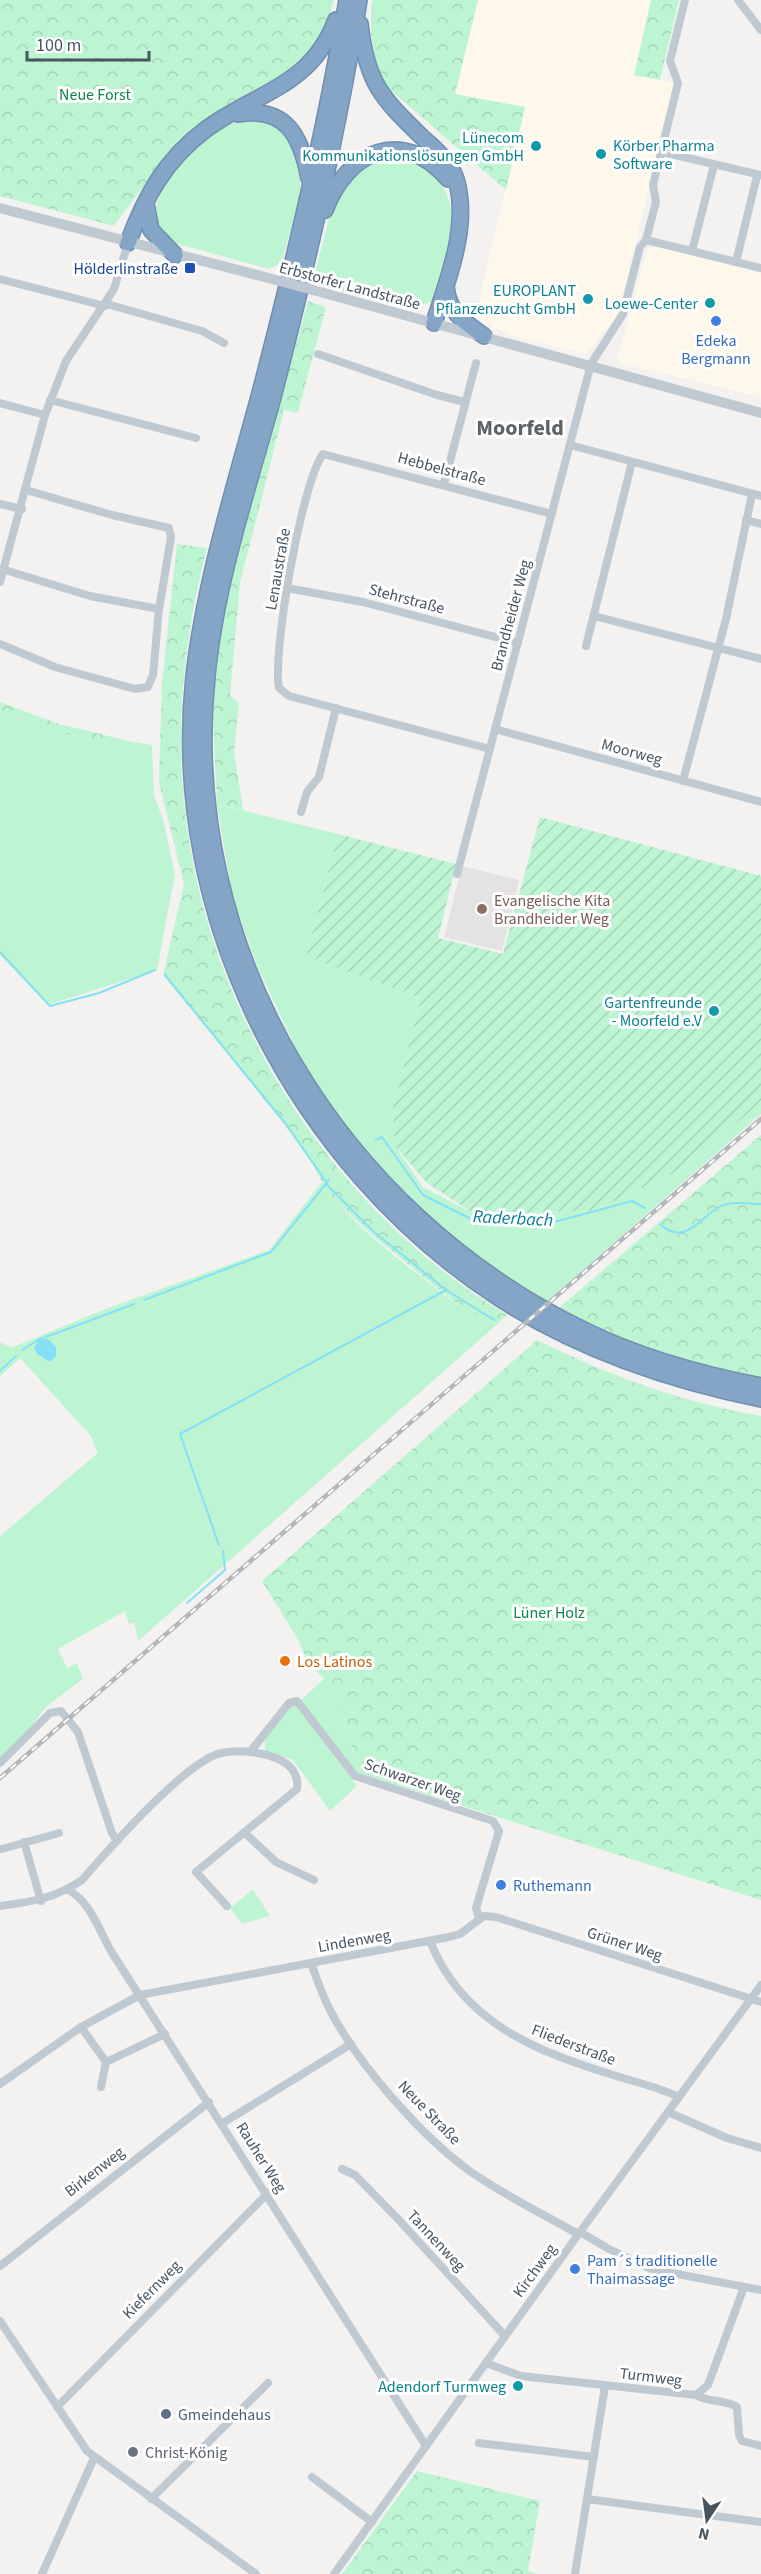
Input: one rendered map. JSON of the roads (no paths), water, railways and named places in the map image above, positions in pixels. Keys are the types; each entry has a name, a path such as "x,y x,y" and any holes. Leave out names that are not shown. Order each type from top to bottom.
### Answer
{"highway":[{"path":"128,243 146,198 166,166 226,116 280,88 307,67 329,38 341,0"},
{"path":"354,2 300,237 215,566 194,676 192,745 198,820 207,876 229,953 266,1039 311,1114 367,1185 433,1249 502,1299 576,1341 665,1376 761,1399"},
{"path":"354,2 363,54 376,88 448,165 456,178 460,220 446,283 434,323"},
{"path":"354,2 312,239 273,394 232,542 211,640 204,745 210,819 225,898 243,958 281,1042 321,1107 384,1185 439,1238 508,1288 583,1330 661,1361 761,1386"},
{"path":"226,116 253,112 270,114 285,123 302,149 310,186"},
{"path":"312,239 330,195 341,179 352,166 378,152 401,150 425,157 448,178 458,193"},
{"path":"146,198 146,214 151,230 175,255"},
{"path":"446,283 447,297 453,312 484,336"}],"street":[{"name":"Brandheider Weg","path":"457,873 591,364 621,319 640,247 646,240 656,202 653,185 678,83 670,60 685,0"},
{"path":"738,0 761,30"},
{"path":"662,152 759,175 736,262"},
{"path":"692,251 714,165"},
{"name":"Erbstorfer Landstraße","path":"0,208 591,364 761,413"},
{"path":"646,240 761,268"},
{"path":"0,582 50,400 66,361 106,305 114,289 128,243"},
{"path":"0,279 202,331 224,344"},
{"path":"318,354 437,395 465,402"},
{"path":"444,484 476,363"},
{"path":"50,400 196,438"},
{"path":"0,403 45,415"},
{"path":"570,445 756,495 746,520 718,648 683,781"},
{"name":"Hebbelstraße","path":"323,454 552,514"},
{"name":"Lenaustraße","path":"323,454 317,462 307,497 287,588 277,681 282,693 336,708"},
{"path":"586,646 632,462"},
{"path":"0,644 55,667 98,681 135,689 148,687 153,675 159,609 171,537 169,528 112,515 26,490"},
{"path":"0,504 21,509"},
{"path":"746,520 761,524"},
{"path":"5,570 90,596 159,609"},
{"name":"Stehrstraße","path":"287,588 363,602 518,643"},
{"path":"594,616 761,659"},
{"path":"301,812 307,792 319,777 336,708 490,749"},
{"name":"Moorweg","path":"495,729 761,802"},
{"name":"Schwarzer Weg","path":"250,1752 289,1703 297,1701 355,1776 493,1821 499,1831 476,1908 479,1918"},
{"path":"0,1763 51,1713 61,1711 78,1732 112,1833 117,1841"},
{"path":"0,1906 41,1901 68,1890 82,1880 163,1795 210,1758 230,1752 250,1752 274,1757 288,1764 298,1780 297,1789 246,1834 196,1872 227,1906"},
{"path":"2,1849 59,1833"},
{"path":"246,1834 276,1862 314,1880"},
{"path":"24,1842 41,1901"},
{"name":"Rauher Weg","path":"68,1890 75,1893 90,1911 140,1995 426,2446"},
{"name":"Grüner Weg","path":"479,1918 496,1917 761,2002"},
{"name":"Lindenweg","path":"0,2084 81,2027 140,1995 430,1941 460,1934 479,1918"},
{"name":"Fliederstraße","path":"430,1941 440,1966 458,1991 509,2033 543,2051 679,2097"},
{"name":"Neue Straße","path":"311,1963 327,2004 351,2044 403,2108 452,2156 492,2185 609,2249 651,2269 761,2290"},
{"name":"Kirchweg","path":"334,2574 761,1985"},
{"path":"81,2027 106,2062 101,2087"},
{"path":"106,2062 165,2034"},
{"path":"223,2123 351,2044"},
{"name":"Birkenweg","path":"0,2266 209,2102"},
{"path":"668,2112 727,2138 761,2148"},
{"name":"Tannenweg","path":"342,2169 355,2175 398,2219 505,2336"},
{"name":"Kiefernweg","path":"57,2407 267,2193"},
{"name":"Turmweg","path":"486,2363 521,2376 696,2395 708,2385 744,2287"},
{"path":"0,2321 80,2442 94,2458 256,2574"},
{"path":"151,2499 268,2383"},
{"path":"575,2574 605,2386"},
{"path":"696,2395 737,2408 739,2435 742,2441 761,2446"},
{"path":"479,2443 594,2457"},
{"path":"42,2574 94,2458"},
{"path":"312,2477 372,2522"},
{"path":"587,2499 761,2522"}],"water":[{"path":"48,1339 56,1347 56,1356 50,1362 37,1354 34,1348 39,1340"}],"waterway":[{"path":"0,952 50,1006 99,993 155,970"},
{"path":"165,975 286,1124 327,1183"},
{"name":"Raderbach","path":"376,1140 382,1137 423,1195 471,1219 558,1221 632,1201 645,1208"},
{"name":"Raderbach","path":"144,1300 271,1252 329,1180"},
{"path":"219,1545 180,1434 446,1290 374,1232 326,1184"},
{"name":"Raderbach","path":"660,1224 677,1233 684,1232 724,1205 761,1204"},
{"path":"446,1290 494,1320"},
{"name":"Raderbach","path":"22,1350 38,1340 134,1304"},
{"name":"Raderbach","path":"0,1371 16,1356"},
{"path":"187,1603 225,1570 223,1551"}],"railway":[{"path":"0,1778 761,1119"}],"place":[{"name":"Lünecom Kommunikationslösungen GmbH","path":"536,146"},
{"name":"Körber Pharma Software","path":"601,154"},
{"name":"Hölderlinstraße","path":"190,268"},
{"name":"EUROPLANT Pflanzenzucht GmbH","path":"588,299"},
{"name":"Loewe-Center","path":"710,303"},
{"name":"Edeka Bergmann","path":"716,321"},
{"name":"Evangelische Kita Brandheider Weg","path":"482,909"},
{"name":"Gartenfreunde - Moorfeld e.V","path":"714,1011"},
{"name":"Los Latinos","path":"285,1661"},
{"name":"Ruthemann","path":"501,1885"},
{"name":"Pam´s traditionelle Thaimassage","path":"575,2269"},
{"name":"Adendorf Turmweg","path":"518,2386"},
{"name":"Gmeindehaus","path":"166,2414"},
{"name":"Christ-König","path":"133,2452"}],"district":[{"name":"Moorfeld","path":"520,427"}],"park label":[{"name":"Neue Forst","path":"95,94"},
{"name":"Lüner Holz","path":"549,1612"}]}
